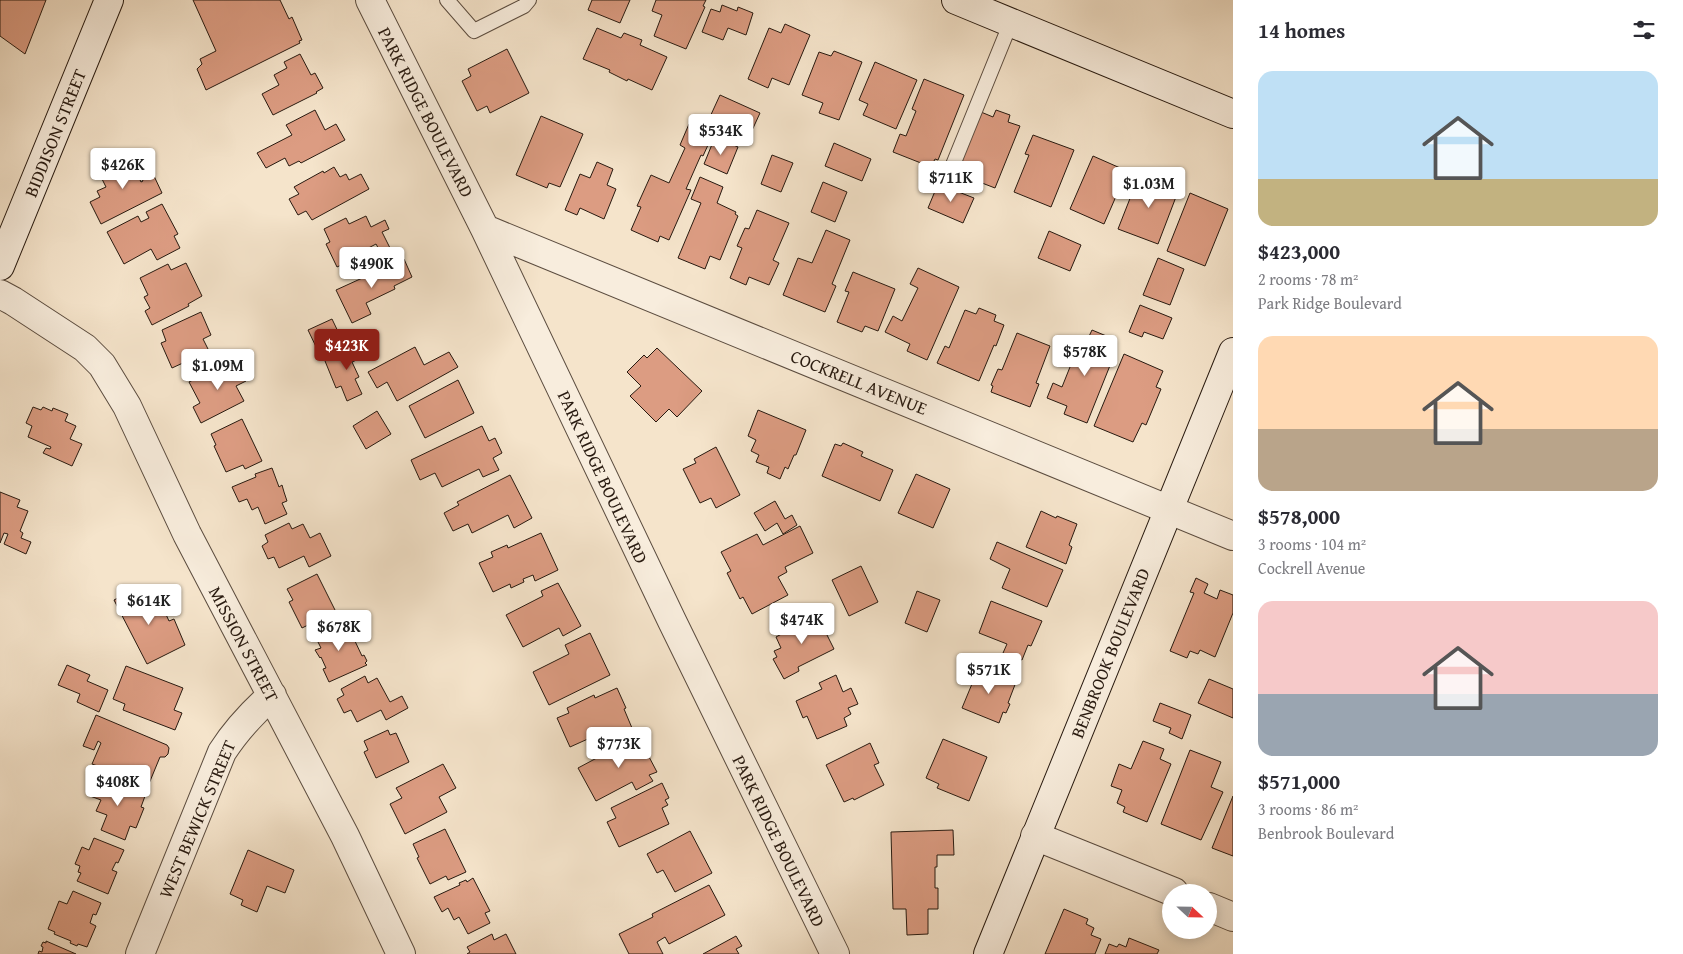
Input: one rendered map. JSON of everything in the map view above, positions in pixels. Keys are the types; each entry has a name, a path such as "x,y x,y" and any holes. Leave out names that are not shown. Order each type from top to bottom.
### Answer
{"street":[{"name":"BIDDISON STREET","path":"0,266 110,0"},
{"name":"PARK RIDGE BOULEVARD","path":"370,0 485,229 672,621 835,954"},
{"path":"956,0 1233,114"},
{"name":"COCKRELL AVENUE","path":"485,229 1233,536"},
{"name":"MISSION STREET","path":"0,294 85,348 102,365 127,406 187,534 345,836 401,954"},
{"name":"BENBROOK BOULEVARD","path":"988,954 1233,352"},
{"name":"WEST BEWICK STREET","path":"140,954 222,752 233,734 272,696"},
{"path":"1035,836 1162,887"},
{"path":"1218,911 1233,917"}],"lane":[{"path":"446,0 474,31 524,6 529,0"},
{"path":"946,182 1011,22"}],"building":[{"path":"0,0 46,0 25,54 0,36"},
{"path":"193,0 280,0 289,19 292,17 302,40 299,41 300,43 206,90 197,69 202,64 200,59 216,51"},
{"path":"592,0 630,0 620,23 588,10"},
{"path":"656,0 706,0 703,6 705,7 686,49 654,36 662,15 652,11"},
{"path":"722,5 737,11 738,7 753,13 746,35 728,28 723,40 702,32 711,9 720,12"},
{"path":"785,24 810,35 789,85 772,78 768,88 748,79 769,28 781,33"},
{"path":"597,28 621,38 624,33 642,40 640,45 667,57 652,90 628,79 627,81 609,72 610,70 583,59"},
{"path":"507,49 529,93 490,113 487,106 477,111 462,81 471,76 468,69"},
{"path":"834,51 862,62 839,120 819,113 823,103 802,95 819,52 831,56"},
{"path":"300,54 311,75 315,73 323,88 317,93 273,115 262,94 279,85 274,75 287,68 284,62"},
{"path":"875,62 917,80 896,129 863,115 868,104 859,100"},
{"path":"924,79 964,95 938,160 935,159 931,167 893,152 900,134 906,136 916,111 912,109"},
{"path":"720,95 760,113 749,137 709,119"},
{"path":"315,110 325,130 336,124 345,140 301,163 299,161 289,166 285,158 266,168 257,153 292,135 286,125"},
{"path":"996,110 1010,115 1008,122 1020,126 995,188 956,173 981,112 993,117"},
{"path":"541,116 583,134 560,187 549,183 547,188 516,175"},
{"path":"689,124 713,134 703,156 701,155 686,189 691,190 669,240 660,236 658,242 631,230 641,207 637,206 651,175 669,183 685,148 680,145"},
{"path":"1033,135 1074,150 1051,207 1014,192 1029,155 1025,154"},
{"path":"715,137 738,147 727,174 704,164"},
{"path":"834,143 871,159 862,181 825,166"},
{"path":"127,152 141,182 143,181 142,179 154,176 162,193 101,224 90,202 100,197 97,191 106,187 100,175 112,169 108,162"},
{"path":"772,155 793,163 781,192 761,184"},
{"path":"1093,156 1127,171 1104,224 1070,209"},
{"path":"597,162 613,169 607,185 616,189 604,219 580,208 577,215 565,210 580,174 590,178"},
{"path":"334,167 340,177 346,174 349,180 361,174 369,189 312,220 306,211 298,215 289,199 299,194 294,187"},
{"path":"1140,173 1179,189 1158,244 1118,229"},
{"path":"700,177 723,187 717,203 736,212 735,214 738,216 720,260 710,256 705,269 678,258 701,203 691,199"},
{"path":"823,182 847,192 835,222 811,212"},
{"path":"938,184 974,198 963,223 928,208"},
{"path":"1190,193 1228,209 1205,266 1167,251"},
{"path":"162,204 178,234 174,236 180,248 157,260 151,249 124,264 107,232 138,216 141,222 149,218 146,212"},
{"path":"757,210 789,223 773,260 779,263 769,285 749,277 746,285 730,278 742,248 737,246 745,228 749,229"},
{"path":"366,216 371,227 385,220 389,229 382,232 390,248 381,253 376,244 357,254 358,257 337,267 326,244 330,242 324,229 346,218 349,224"},
{"path":"826,230 850,240 832,284 836,286 825,312 783,295 798,258 812,263"},
{"path":"1049,231 1081,245 1070,271 1038,258"},
{"path":"1158,258 1184,269 1170,305 1143,295"},
{"path":"404,259 412,277 394,286 395,289 366,303 371,314 352,323 336,290"},
{"path":"186,263 202,296 188,304 189,306 152,325 145,311 150,308 144,297 148,295 140,278 168,264 171,270"},
{"path":"918,268 959,287 927,360 907,351 910,344 885,332 893,316 902,321 918,288 910,284"},
{"path":"853,272 895,289 878,331 865,326 862,332 837,322 849,292 845,291"},
{"path":"1140,305 1172,318 1163,339 1144,332 1142,337 1129,332"},
{"path":"979,308 996,315 994,321 1004,325 979,381 937,363 945,346 949,348 965,310 976,314"},
{"path":"201,312 211,335 203,339 209,351 172,368 161,343 166,341 162,330"},
{"path":"332,319 343,342 319,353 308,330"},
{"path":"1092,330 1116,340 1108,361 1111,363 1087,423 1064,414 1067,406 1047,398 1053,383 1062,387 1078,347 1083,349"},
{"path":"1017,333 1050,346 1036,383 1039,384 1030,407 991,392 993,386 991,385 998,369 1002,370"},
{"path":"363,344 368,355 352,362 359,377 355,379 362,394 347,401 341,386 336,388 325,361"},
{"path":"415,347 424,365 449,352 458,367 397,401 387,382 377,388 368,372"},
{"path":"657,348 702,391 677,417 669,409 656,422 630,396 641,386 627,372 644,355 647,358"},
{"path":"1124,354 1163,371 1156,387 1161,389 1146,425 1142,423 1133,442 1094,426"},
{"path":"234,359 246,381 236,386 244,401 201,423 193,407 200,403 189,382"},
{"path":"458,380 474,413 425,438 409,406"},
{"path":"33,407 41,410 43,407 52,411 53,408 68,414 65,421 76,426 70,439 82,444 72,466 43,453 46,448 50,449 51,447 28,437 32,426 26,423"},
{"path":"758,410 806,430 796,455 794,455 788,469 785,467 780,479 767,473 769,467 756,462 759,455 751,451 756,440 748,436"},
{"path":"377,411 391,434 366,449 353,426"},
{"path":"242,419 262,461 245,469 243,465 226,472 214,446 216,445 211,434"},
{"path":"482,426 489,441 495,438 502,453 493,458 499,470 483,477 479,469 442,487 435,473 420,480 411,460"},
{"path":"843,443 863,452 861,456 893,470 880,501 822,476 835,444 841,446"},
{"path":"716,447 740,495 716,508 711,498 700,503 683,469 696,463 694,459"},
{"path":"272,468 279,487 282,485 287,501 282,503 287,514 265,524 258,507 252,510 247,499 239,502 232,487 256,477 255,474"},
{"path":"916,474 950,489 933,528 898,513"},
{"path":"510,475 532,518 514,528 508,515 472,533 468,524 453,531 444,513 459,505 457,502"},
{"path":"0,492 20,500 17,507 28,511 20,531 23,533 21,538 31,542 26,554 4,544 8,534 4,533 0,543"},
{"path":"775,501 785,519 792,515 797,525 783,534 777,523 765,531 754,513"},
{"path":"1041,511 1077,524 1069,545 1072,547 1066,564 1026,547"},
{"path":"289,523 292,529 303,524 310,538 320,533 331,556 309,567 304,556 279,568 274,557 268,559 262,546 268,542 265,535"},
{"path":"800,526 813,553 785,567 787,572 778,577 788,595 752,614 743,597 740,599 727,573 731,571 721,552 757,534 763,545"},
{"path":"541,533 558,570 535,581 533,575 523,579 524,582 511,588 510,584 493,592 479,563 493,557 491,552 507,545 508,548"},
{"path":"997,542 1063,570 1047,607 1002,588 1010,569 990,559"},
{"path":"861,566 878,602 849,616 832,580"},
{"path":"317,574 338,616 323,623 320,619 302,628 289,602 293,600 287,589"},
{"path":"1196,578 1208,584 1204,593 1217,599 1220,590 1233,595 1233,613 1215,657 1200,650 1198,654 1190,651 1187,658 1170,651 1194,593 1190,592"},
{"path":"558,583 581,626 563,636 559,628 523,647 506,615 543,596 541,591"},
{"path":"141,586 154,612 163,608 169,621 174,619 185,645 147,664 114,600"},
{"path":"917,591 940,600 927,632 905,623"},
{"path":"991,601 1042,621 1031,646 1028,645 1022,660 1003,653 1007,644 979,633"},
{"path":"815,611 834,649 798,667 799,671 784,679 773,659 777,657 774,651 781,648 776,637 802,623 800,619"},
{"path":"346,622 362,656 364,655 367,661 365,663 367,665 329,682 323,669 326,668 315,650 321,648 315,636"},
{"path":"590,633 610,675 549,705 533,672 569,654 565,645"},
{"path":"67,665 90,675 87,681 108,690 99,712 77,702 80,694 58,685"},
{"path":"126,666 183,688 174,710 182,713 175,730 123,710 125,704 113,699"},
{"path":"979,667 1016,682 1008,703 1010,704 1006,713 1003,712 999,723 962,708"},
{"path":"836,675 843,692 851,688 858,704 848,708 851,714 844,718 847,726 817,739 807,716 803,718 796,701 822,689 819,683"},
{"path":"365,676 368,683 377,678 390,702 402,696 408,708 386,720 381,710 357,722 351,710 344,713 337,699 344,695 341,689"},
{"path":"1209,679 1233,689 1233,718 1198,703"},
{"path":"617,688 632,728 613,737 610,729 570,747 557,718 569,713 567,708 594,695 595,698"},
{"path":"1160,703 1191,715 1182,739 1169,733 1171,728 1153,721"},
{"path":"96,715 167,745 169,748 168,754 165,757 160,757 148,786 125,777 123,783 101,774 103,768 92,764 101,743 98,741 94,750 83,746"},
{"path":"388,730 390,735 396,733 409,762 376,778 364,752 368,750 364,741"},
{"path":"638,736 657,772 649,775 653,781 636,790 632,782 596,801 578,768"},
{"path":"943,739 987,757 969,801 937,788 939,784 926,778"},
{"path":"1143,741 1164,749 1160,759 1171,764 1147,822 1123,812 1125,807 1117,803 1122,790 1111,786 1119,764 1131,769"},
{"path":"870,743 879,763 874,765 884,785 854,800 853,798 844,802 826,765"},
{"path":"1190,750 1221,762 1211,787 1223,792 1201,840 1161,824"},
{"path":"443,764 456,788 439,797 447,812 405,834 390,804 402,798 396,788"},
{"path":"98,777 145,796 141,807 144,808 136,828 130,826 125,840 101,830 107,815 96,811 101,800 90,796"},
{"path":"662,783 669,798 665,800 668,805 662,808 669,824 619,847 607,822 616,818 611,808"},
{"path":"1233,796 1233,856 1212,848"},
{"path":"445,829 466,872 448,880 446,876 430,884 417,858 419,857 413,844"},
{"path":"953,830 954,855 937,855 935,888 938,888 938,909 928,909 928,934 907,935 906,909 893,909 891,832"},
{"path":"690,831 712,873 675,892 663,870 657,873 647,854"},
{"path":"94,838 124,850 118,863 116,862 112,870 117,872 108,894 77,881 81,873 78,872 80,866 75,864 82,847 89,850"},
{"path":"248,850 294,870 285,893 267,886 257,912 241,905 243,900 230,894"},
{"path":"473,878 490,911 485,913 490,923 468,934 459,917 454,920 448,908 442,912 434,897 460,885 459,883 466,880 467,882"},
{"path":"709,885 725,915 669,944 665,937 657,942 663,954 629,954 619,934 653,917 652,914"},
{"path":"73,891 101,903 96,915 93,914 90,923 96,926 87,947 70,943 71,941 54,934 55,932 48,929 59,901 67,904"},
{"path":"1064,909 1088,919 1086,924 1094,928 1091,935 1101,939 1095,954 1045,954"},
{"path":"492,934 494,940 506,934 516,954 467,954 470,952 467,947"},
{"path":"736,936 742,946 736,949 739,954 703,954"},
{"path":"1129,938 1159,950 1157,954 1105,954 1109,944 1117,947 1119,944 1126,947"},
{"path":"46,941 76,954 38,954 39,951 42,952 43,947 41,946"}]}
